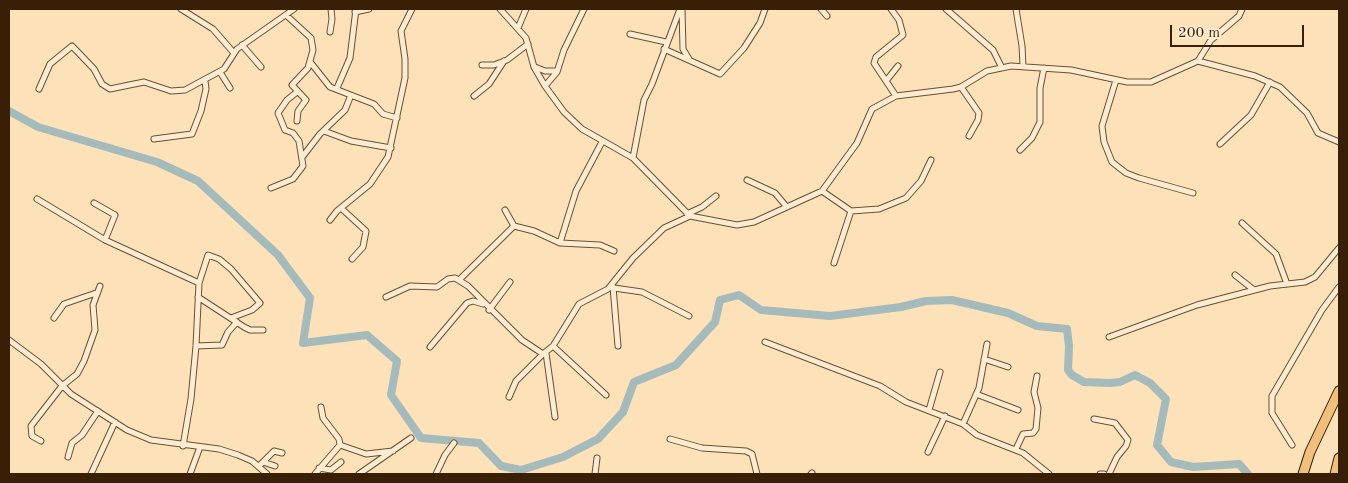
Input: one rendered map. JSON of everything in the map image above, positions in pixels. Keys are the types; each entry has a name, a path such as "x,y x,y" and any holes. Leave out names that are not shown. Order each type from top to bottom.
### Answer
{"highway":[{"path":"1303,474 1310,452 1339,391"},
{"path":"1335,474 1339,458"}],"street":[{"path":"181,9 213,29 233,52"},
{"path":"39,90 50,64 72,46 94,69 102,84 110,89 144,82 178,91 205,81 220,72 224,69 233,52 294,9"},
{"path":"330,32 331,9"},
{"path":"337,88 350,58 355,10 370,9"},
{"path":"330,220 341,208 370,184 391,148 406,66 400,33 412,9"},
{"path":"500,9 518,28 528,44 534,67 545,86 575,123 602,142 632,158 688,215 731,224 744,224 822,191 857,143 872,110 896,96 961,87 987,71 1001,66 1023,66 1087,73 1135,83 1151,82 1198,61 1211,40 1239,16 1242,9"},
{"path":"518,28 526,9"},
{"path":"545,86 557,71 564,50 584,9"},
{"path":"632,158 644,100 681,9"},
{"path":"681,9 683,49 689,59"},
{"path":"664,49 689,59 714,73 720,74 744,48 760,23 765,9"},
{"path":"821,9 827,16"},
{"path":"891,9 899,20 904,33 900,39 875,59 875,65 896,96"},
{"path":"946,9 993,50 1001,66"},
{"path":"1016,9 1023,66"},
{"path":"286,14 311,38 313,50 311,63 293,82 293,87 306,100 298,111 297,121"},
{"path":"630,34 666,42"},
{"path":"482,65 514,57 528,44"},
{"path":"242,45 261,67"},
{"path":"474,96 492,79 504,61"},
{"path":"1198,61 1270,82 1285,90 1307,113 1318,133 1339,142"},
{"path":"311,63 330,87 337,88 374,104 383,114 397,118"},
{"path":"886,81 898,66"},
{"path":"534,67 545,71 557,71"},
{"path":"1020,150 1032,138 1040,122 1040,88 1044,68"},
{"path":"220,72 230,88"},
{"path":"1116,80 1102,126 1104,142 1112,162 1126,173 1139,178 1193,193"},
{"path":"154,139 192,134 201,111 206,89 205,81"},
{"path":"1220,144 1251,116 1270,82"},
{"path":"961,87 979,113 978,120 969,136"},
{"path":"271,188 293,179 303,166 299,142 293,133 285,130 278,112 285,106 286,100 298,92"},
{"path":"302,156 345,110 351,95"},
{"path":"324,131 351,141 391,148"},
{"path":"560,243 576,192 602,142"},
{"path":"822,191 851,211 879,209 906,198 921,181 931,160"},
{"path":"747,180 775,193 786,206"},
{"path":"509,397 516,381 553,346 574,309 583,301 601,294 613,286 633,258 664,228 702,207 716,196"},
{"path":"37,199 104,240 199,284"},
{"path":"94,204 115,215 104,240"},
{"path":"341,208 366,231 363,247 352,259"},
{"path":"505,210 514,226 534,230 560,243 600,245 614,251"},
{"path":"834,263 851,211"},
{"path":"1242,223 1276,254 1286,284"},
{"path":"459,280 514,226"},
{"path":"1109,337 1197,305 1254,290 1306,282 1315,277 1339,248"},
{"path":"183,446 196,346 199,284 208,255 219,259 231,269 260,303 252,310 231,318"},
{"path":"1235,275 1254,290"},
{"path":"386,297 410,286 437,287 450,278 459,280 522,340 545,354 555,416"},
{"path":"489,310 510,282"},
{"path":"41,441 32,436 31,426 62,386 76,374 84,361 95,330 93,314 96,293 100,286"},
{"path":"613,286 642,292 689,316"},
{"path":"613,286 618,346"},
{"path":"1292,445 1272,413 1272,396 1322,310 1339,287"},
{"path":"54,318 64,304 96,293"},
{"path":"198,297 250,330 263,330"},
{"path":"430,347 467,303 473,301 484,305"},
{"path":"196,346 222,345 228,332 237,322"},
{"path":"9,340 41,364 62,386 115,422 151,440 200,447 238,455 261,464 275,466"},
{"path":"765,342 880,386 906,402 963,424 977,435 1016,449 1034,460 1049,474"},
{"path":"963,424 976,394 987,344"},
{"path":"553,346 606,394"},
{"path":"984,359 1008,367"},
{"path":"929,410 940,372"},
{"path":"1016,449 1023,434 1034,433 1036,429 1038,408 1034,392 1037,376"},
{"path":"976,394 1018,410"},
{"path":"321,407 323,418 339,439 340,445"},
{"path":"68,457 72,443 82,435 98,411"},
{"path":"928,452 945,416"},
{"path":"1094,419 1114,423 1128,440 1109,474"},
{"path":"91,474 115,422"},
{"path":"359,474 411,438"},
{"path":"670,439 702,448 746,451 752,454 757,474"},
{"path":"436,474 454,442"},
{"path":"340,445 366,454 393,451"},
{"path":"315,474 340,445"},
{"path":"190,474 200,447"},
{"path":"261,464 274,452 282,453"},
{"path":"595,474 596,458"},
{"path":"319,468 331,472 341,462"},
{"path":"261,464 267,474"}],"waterway":[{"path":"9,111 38,127 157,162 198,181 278,255 310,298 303,343 367,335 397,361 391,395 421,438 479,443 501,466 521,470 563,457 598,439 623,412 634,382 676,365 715,322 720,300 739,295 761,310 830,316 901,307 926,301 952,300 1008,313 1037,326 1067,329 1069,346 1068,370 1072,375 1084,382 1110,383 1120,382 1135,375 1150,383 1166,399 1157,445 1171,462 1193,467 1239,464 1248,474"}]}
